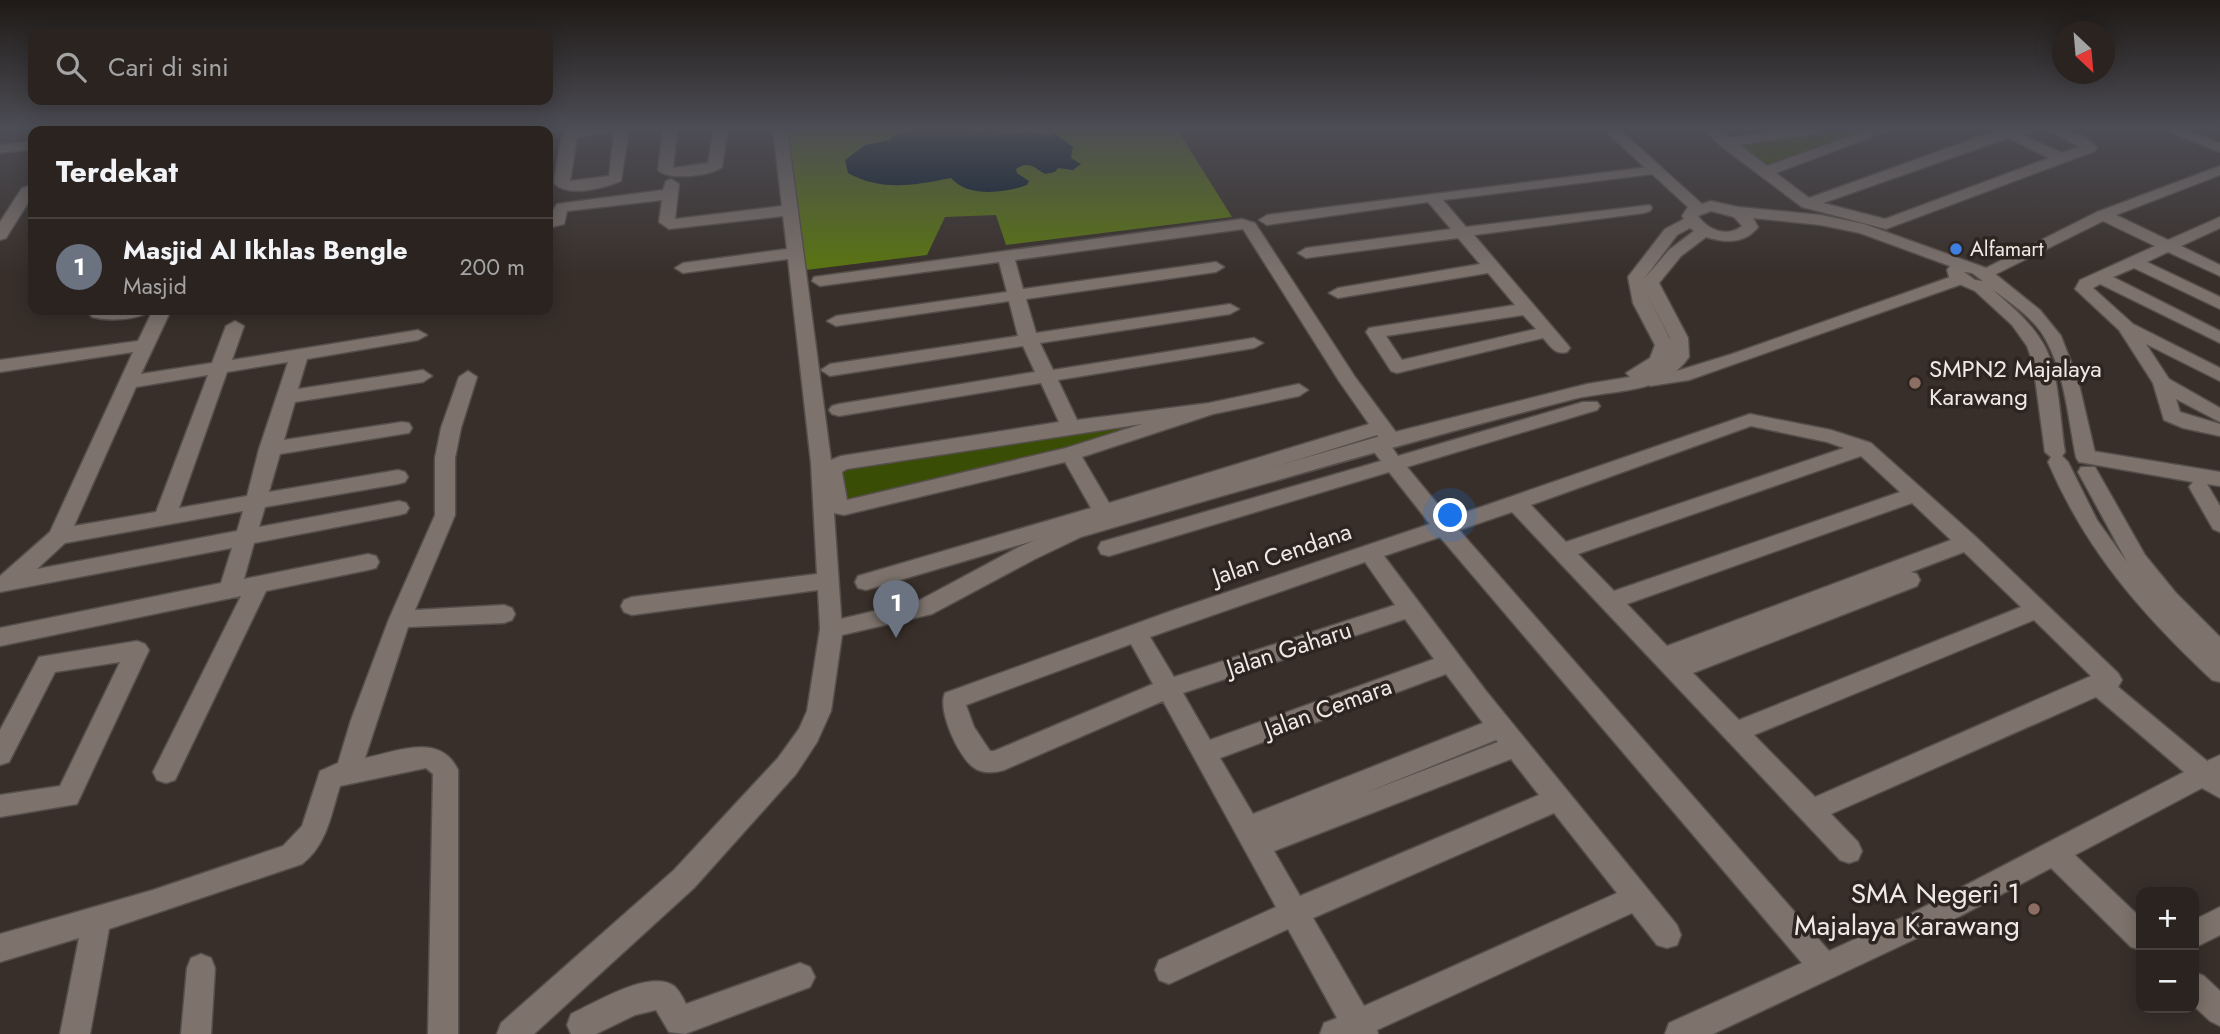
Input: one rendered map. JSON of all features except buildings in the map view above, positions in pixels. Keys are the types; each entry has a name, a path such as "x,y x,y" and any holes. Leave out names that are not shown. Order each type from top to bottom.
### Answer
{"street":[{"path":"564,177 563,185 612,180 616,177"},
{"path":"512,1034 684,879 787,766 808,735 819,711 831,629 830,580 821,463 787,177"},
{"path":"1267,220 1596,177"},
{"path":"1663,177 1724,236 1742,235 1750,227 1743,217"},
{"path":"1667,177 1701,216"},
{"path":"1772,177 1807,204 1889,223 2011,177"},
{"path":"1807,204 1877,177"},
{"path":"1986,280 2103,215 2207,177"},
{"path":"553,222 558,220 559,209 564,206 671,189 667,222 669,224 791,210"},
{"path":"0,235 28,191"},
{"path":"1432,197 1561,348"},
{"path":"1306,253 1644,208"},
{"path":"2103,215 2220,271"},
{"path":"1650,380 1669,370 1680,357 1679,338 1650,283 1701,216"},
{"path":"866,582 1104,513 1383,437 1589,398 1658,361 1664,345 1635,283 1636,277 1671,232 1701,216 1743,217 1867,237 1940,263 1960,273 1986,280 2026,307 2052,335 2070,390 2089,465 2137,561 2168,599 2220,652"},
{"path":"2220,222 2100,277 2086,284 2084,289 2126,327 2220,375"},
{"path":"820,281 1242,224 1249,226 1383,437 1393,465 1824,967"},
{"path":"2202,230 2220,239"},
{"path":"683,268 795,253"},
{"path":"1006,257 1028,338 1071,427"},
{"path":"2135,262 2220,304"},
{"path":"836,321 1216,267"},
{"path":"1338,293 1491,267"},
{"path":"1109,548 1393,465 1589,398 1650,380 1682,376 1738,358 1960,273"},
{"path":"2100,277 2220,338"},
{"path":"1986,280 2036,346 2042,363 2057,457 2072,497 2104,551 2171,629 2220,673"},
{"path":"830,370 1230,309"},
{"path":"1526,309 1375,332 1397,367 1547,331"},
{"path":"2,588 59,536 160,315"},
{"path":"164,519 235,326"},
{"path":"2126,327 2162,383 2171,416 2190,424 2220,430"},
{"path":"129,382 418,335"},
{"path":"838,410 1254,343"},
{"path":"0,366 145,345"},
{"path":"166,772 245,592 246,536 269,449 299,354"},
{"path":"286,397 423,376"},
{"path":"348,772 400,619 445,514 445,458 451,428 468,377"},
{"path":"2162,383 2220,416"},
{"path":"1209,409 1070,454 838,508 831,470 841,463 1071,427 1209,409 1298,390"},
{"name":"Jalan Cendana","path":"1169,688 1003,760 986,762 978,757 953,709 954,700 1745,420 1831,436 1864,448"},
{"path":"269,449 402,428"},
{"path":"831,629 924,608 1027,553 1074,532 1383,437"},
{"path":"1562,551 1864,448 2039,609 2103,682 2216,772 1922,922 1681,1034"},
{"path":"2057,457 2069,450 2089,465 2220,491"},
{"path":"1070,454 1104,513"},
{"path":"2089,465 2220,479"},
{"path":"59,536 398,477"},
{"path":"2199,487 2220,524"},
{"path":"1610,601 1914,495"},
{"path":"1516,503 1849,851"},
{"path":"2,588 246,536 399,508"},
{"path":"1669,663 1974,548"},
{"path":"1369,551 1409,609 1507,737 1667,935"},
{"path":"0,638 56,625 245,592 368,562"},
{"path":"632,606 830,580"},
{"name":"Jalan Gaharu","path":"1169,688 1409,609"},
{"path":"1735,732 2039,609"},
{"path":"400,619 504,614"},
{"path":"1137,634 1206,752 1293,913 1351,1031 1637,897"},
{"path":"0,754 47,664 137,650 68,796 0,806"},
{"name":"Jalan Cemara","path":"1206,752 1450,663"},
{"path":"1811,811 2103,682"},
{"path":"1252,837 1507,737"},
{"path":"0,948 97,920 300,851 311,839 329,779 348,772 426,757 435,759 445,767 443,1034"},
{"path":"1169,970 1293,913 1556,800"},
{"path":"2054,853 2136,932"},
{"path":"75,1034 97,920"},
{"path":"2199,932 2220,920"},
{"path":"197,1034 201,968"},
{"path":"582,1025 645,996 657,995 665,997 682,1028 800,977"},
{"path":"2199,991 2220,1011"}],"green space":[{"path":"794,177 1207,177 1232,217 1006,245 996,215 945,217 927,255 806,270"},
{"path":"1165,417 1106,437 846,504 839,467"}],"water":[{"path":"857,177 1023,177 1029,181 1027,185 1008,190 987,192 967,189 951,178 911,185 886,185"}],"place":[{"name":"Alfamart","path":"1956,249"},
{"name":"SMPN2 Majalaya Karawang","path":"1915,383"},
{"name":"Masjid Al Ikhlas Bengle","path":"896,638"},
{"name":"SMA Negeri 1 Majalaya Karawang","path":"2034,909"}]}
